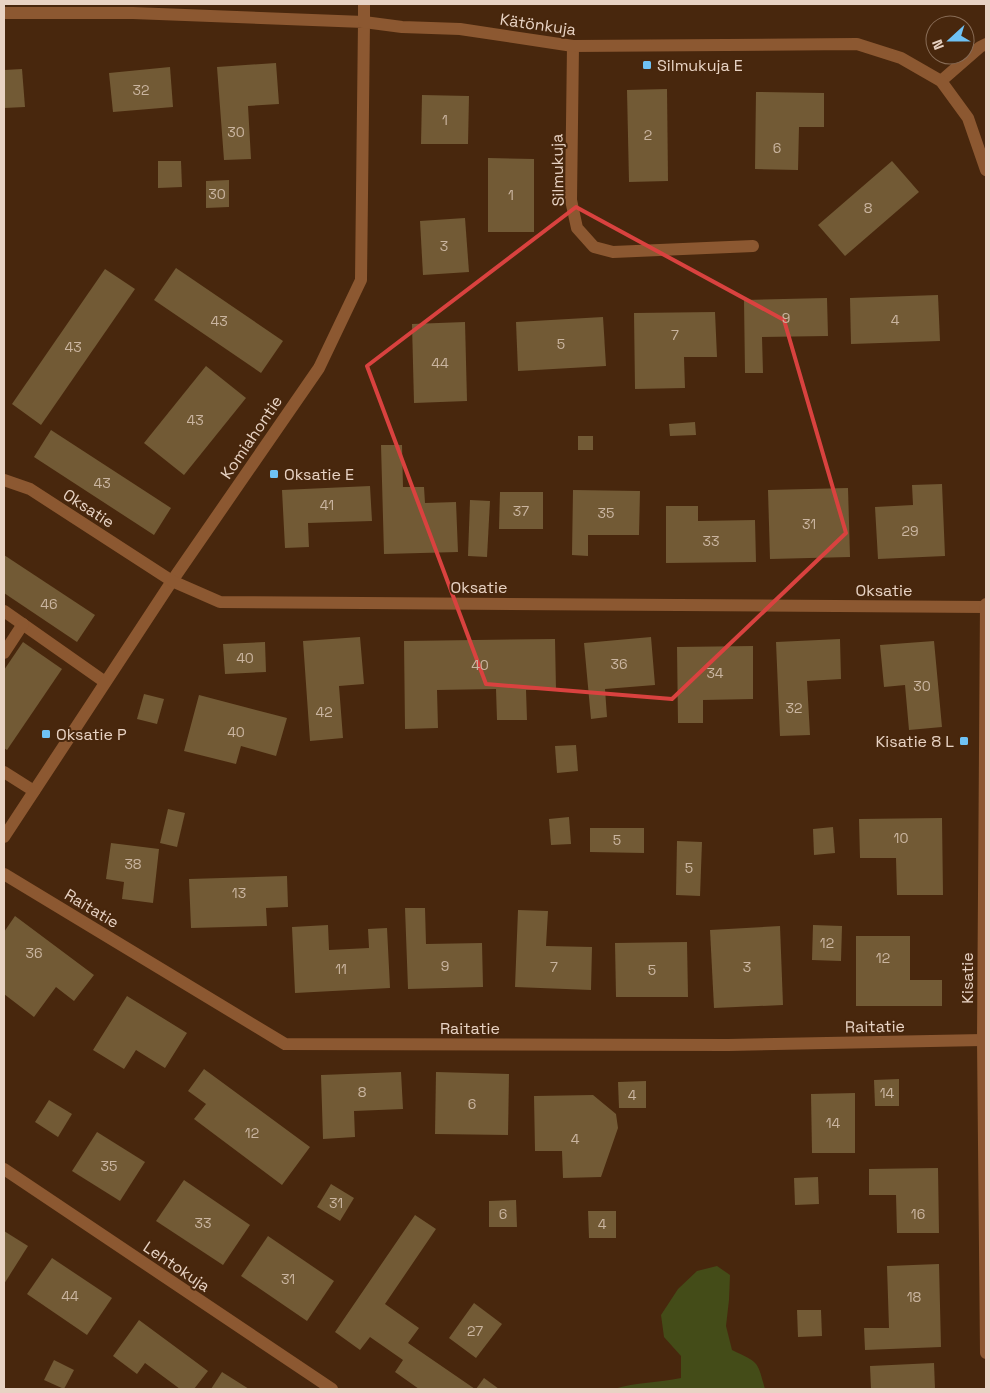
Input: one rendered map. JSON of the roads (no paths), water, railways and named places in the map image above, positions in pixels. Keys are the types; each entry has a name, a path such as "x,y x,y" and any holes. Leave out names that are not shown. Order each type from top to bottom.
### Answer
{"street":[{"name":"Komiahontie","path":"4,837 172,581 318,368 361,280 364,4"},
{"name":"Kätönkuja","path":"4,13 133,13 364,22 402,27 460,29 573,46 857,44 901,58 941,81"},
{"path":"986,44 941,81 968,118 986,170"},
{"name":"Silmukuja","path":"573,46 571,200 576,228 594,247 613,252 753,246"},
{"name":"Oksatie","path":"4,480 30,489 172,581 220,602 986,605"},
{"name":"Kisatie","path":"986,605 983,1040 986,1353"},
{"path":"4,611 106,682"},
{"path":"4,653 23,624"},
{"path":"4,772 34,791"},
{"name":"Raitatie","path":"4,874 285,1044 728,1045 983,1040"},
{"name":"Lehtokuja","path":"4,1169 332,1389"}],"place":[{"name":"Silmukuja E","path":"647,65"},
{"name":"Oksatie E","path":"274,474"},
{"name":"Oksatie P","path":"46,734"},
{"name":"Kisatie 8 L","path":"964,741"}]}
